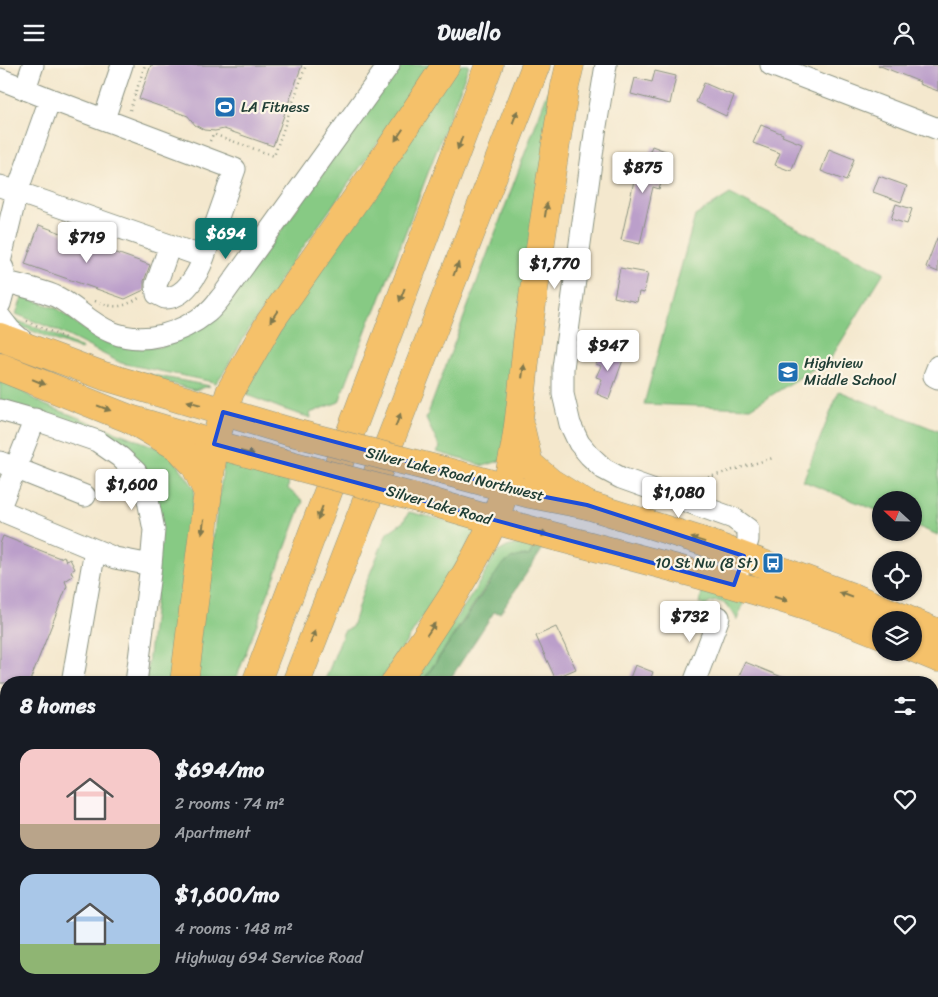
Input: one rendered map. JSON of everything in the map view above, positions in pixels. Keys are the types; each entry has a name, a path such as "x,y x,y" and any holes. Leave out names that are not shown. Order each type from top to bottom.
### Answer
{"main road":[{"path":"185,676 214,444 230,392 270,322 372,176 446,65"},
{"path":"259,676 489,65"},
{"path":"299,676 536,65"},
{"path":"400,676 468,572 494,521 510,467 538,260 565,86 570,65"},
{"name":"Silver Lake Road Northwest","path":"0,337 104,376 292,432 504,488 587,505 702,541 885,611"},
{"name":"Silver Lake Road","path":"0,367 130,419 214,444 432,502 494,521 734,585 850,621 872,630"},
{"path":"518,413 528,464 550,482 587,505"},
{"path":"130,419 178,447 195,465 208,493"},
{"path":"922,626 938,633"},
{"path":"922,651 938,658"}],"street":[{"path":"25,89 33,65"},
{"path":"104,119 122,65"},
{"path":"6,282 26,286 56,297 75,307 92,322 112,333 147,338 183,328 210,311 223,295 389,65"},
{"path":"606,65 594,136 563,369 563,394 570,424 579,443 604,469 621,478 733,518 742,523 748,529 748,540 734,585"},
{"path":"771,65 938,129"},
{"path":"0,79 235,169 199,271 182,291 174,296 164,298 157,294 156,285 170,245"},
{"path":"0,304 6,282 5,271 0,261 9,189 50,99"},
{"path":"9,189 204,257"},
{"path":"0,317 10,330 33,349"},
{"path":"938,366 934,376 938,378"},
{"path":"0,410 35,419 97,441 120,457 136,472 147,495 154,530 137,676"},
{"path":"35,419 8,465 0,507 7,513 115,558 151,565"},
{"path":"8,465 84,496"},
{"path":"73,676 95,550"},
{"path":"697,676 719,617"}],"path":[{"path":"204,157 213,134 274,156 306,65"},
{"path":"89,299 107,306 124,307 156,290"},
{"path":"689,487 693,481 773,459"}],"highlighted area":[{"path":"223,412 530,494 587,505 744,556 734,585 214,444"}],"green space":[{"path":"400,65 437,65 374,148 279,281 273,295 215,384 213,382 121,363 56,330 16,314 23,296 58,309 89,333 107,342 143,348 159,347 173,343 227,306"},
{"path":"452,65 469,65 339,402 310,413 311,418 247,395 246,392 263,356"},
{"path":"554,75 560,77 502,460 484,466 437,452 440,448 426,419"},
{"path":"730,194 884,272 831,358 751,408 644,404 695,216"},
{"path":"10,318 53,334 82,348 81,350 12,323"},
{"path":"121,369 210,386 194,390"},
{"path":"0,378 45,405 169,452 195,489 176,632 175,676 147,676 158,577 140,466 0,401"},
{"path":"839,391 938,431 938,535 922,528 922,491 872,491 872,508 803,481"},
{"path":"224,462 289,478 288,489 303,501 237,676 193,676"},
{"path":"409,512 472,527 475,532 460,560 384,676 327,676 344,631 352,627 364,588 387,533 403,522"},
{"path":"518,544 534,546 529,556 521,555 488,583 426,676 417,676 475,590 492,560 498,552"},
{"path":"534,546 544,547 500,613 494,612 452,676 427,676 501,566 514,558 529,556"},
{"path":"703,589 745,600 737,620 732,611 720,602 715,601 705,606 699,603"}],"building":[{"name":"LA Fitness","path":"151,65 302,65 273,146 224,129 215,131 204,130 195,125 188,116 139,99"},
{"path":"878,65 938,65 938,91 919,84 920,82"},
{"path":"655,71 676,76 670,104 631,94 635,78 652,82"},
{"path":"704,83 734,96 726,116 696,102"},
{"path":"761,125 802,144 791,171 775,165 780,153 753,143"},
{"path":"652,146 668,152 662,169 666,170 659,189 653,187 640,244 621,240 635,176 640,161 645,163"},
{"path":"829,149 854,159 846,181 821,171"},
{"path":"879,176 907,186 901,202 873,192"},
{"path":"896,204 912,209 907,224 891,219"},
{"path":"39,225 150,265 144,281 144,290 125,299 25,264"},
{"path":"938,238 938,272 926,267"},
{"path":"620,268 648,273 644,293 639,292 637,302 614,297"},
{"path":"603,348 624,357 609,399 597,394 602,379 596,377 601,366 596,364"},
{"path":"3,536 60,558 64,556 66,561 70,559 75,569 71,571 73,576 65,581 67,586 32,676 0,676 0,544"},
{"path":"556,627 576,669 560,676 554,676 536,636"},
{"path":"745,662 779,676 739,676"},
{"path":"635,665 653,672 652,676 631,676"}],"place":[{"name":"LA Fitness","path":"225,107"},
{"name":"Highview Middle School","path":"788,372"},
{"name":"10 St Nw (8 St)","path":"773,563"}]}
